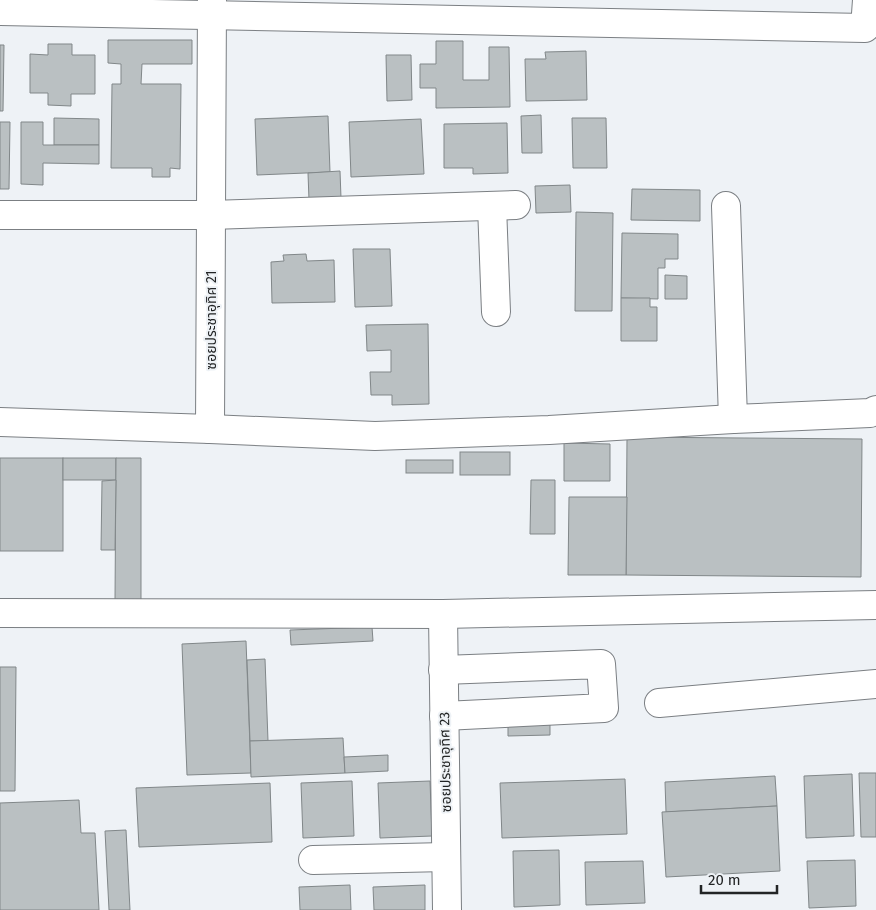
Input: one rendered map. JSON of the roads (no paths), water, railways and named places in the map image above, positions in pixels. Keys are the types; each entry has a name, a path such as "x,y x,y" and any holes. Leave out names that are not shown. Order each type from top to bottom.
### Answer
{"street":[{"path":"0,11 212,8 870,29 867,0"},
{"name":"ซอยประชาอุทิศ 21","path":"210,429 212,8"},
{"path":"0,215 211,215 504,206 496,312"},
{"path":"726,206 734,419"},
{"path":"0,422 374,436 549,430 870,413 876,410"},
{"path":"0,612 443,614 876,605"},
{"name":"ซอยประชาอุทิศ 23","path":"443,614 447,910"},
{"path":"443,670 600,664 604,708 444,716"},
{"path":"659,703 876,684"},
{"path":"313,860 446,857"}]}
